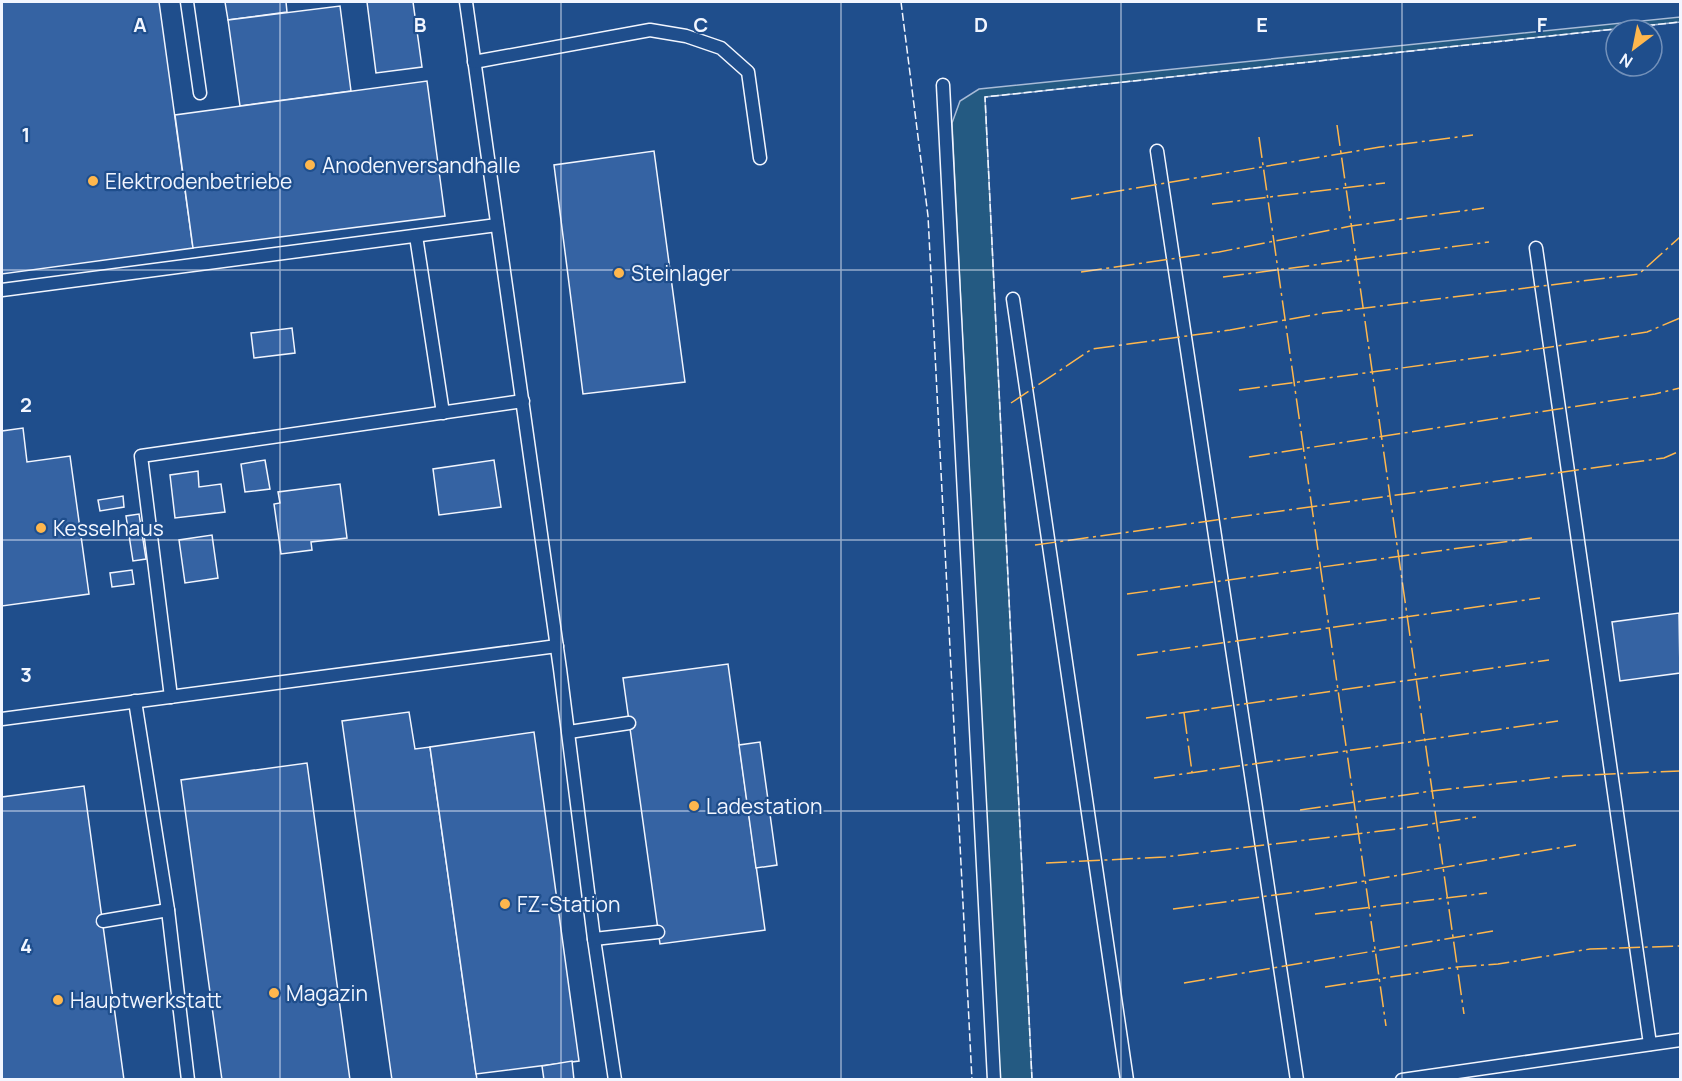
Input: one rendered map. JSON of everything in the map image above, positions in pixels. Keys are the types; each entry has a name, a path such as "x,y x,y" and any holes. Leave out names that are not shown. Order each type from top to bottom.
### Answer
{"lane":[{"path":"187,2 200,93"},
{"path":"466,2 569,732 594,939 615,1080"},
{"path":"474,62 650,30 687,36 721,48 748,72 760,158"},
{"path":"943,85 994,1080"},
{"path":"1157,151 1297,1080"},
{"path":"2,290 497,225"},
{"path":"416,236 443,413"},
{"path":"1536,248 1650,1044"},
{"path":"1013,299 1127,1080"},
{"path":"171,697 141,456 523,401"},
{"path":"2,719 557,646"},
{"path":"135,701 168,910 188,1080"},
{"path":"569,732 629,723"},
{"path":"103,921 168,910"},
{"path":"594,939 658,932"},
{"path":"1402,1080 1680,1040"}],"shaded area":[{"path":"1680,17 1680,22 1664,24 1664,19"},
{"path":"1604,25 1604,30 985,97 1032,1079 999,1079 952,123 960,101 979,89"}],"building":[{"name":"Elektrodenbetriebe","path":"2,2 159,2 193,248 2,274"},
{"path":"225,2 286,2 287,12 228,20"},
{"path":"367,2 413,2 422,67 376,73"},
{"path":"340,6 351,91 240,106 228,20"},
{"name":"Anodenversandhalle","path":"427,81 445,216 193,248 175,115"},
{"name":"Steinlager","path":"654,151 685,382 583,394 554,165"},
{"path":"292,328 295,353 254,358 251,333"},
{"name":"Kesselhaus","path":"23,428 27,462 70,456 89,594 2,606 2,431"},
{"path":"265,460 270,489 245,492 241,464"},
{"path":"494,460 501,507 439,515 433,469"},
{"path":"198,471 199,487 221,484 225,512 175,518 170,475"},
{"path":"340,484 347,538 311,542 312,550 281,554 274,504 280,503 278,492"},
{"path":"123,496 124,507 100,511 98,500"},
{"path":"139,514 146,559 133,561 126,516"},
{"path":"212,535 218,578 185,583 179,540"},
{"path":"132,570 134,584 112,587 110,573"},
{"path":"1679,613 1680,673 1620,681 1612,622"},
{"name":"Ladestation","path":"728,664 765,930 660,944 623,678"},
{"path":"409,712 415,749 430,747 477,1080 392,1080 342,721"},
{"name":"FZ-Station","path":"534,732 579,1061 476,1074 430,747"},
{"path":"760,742 777,865 756,868 739,745"},
{"name":"Magazin","path":"307,763 350,1080 222,1080 181,780"},
{"name":"Hauptwerkstatt","path":"84,786 124,1080 2,1080 2,797"},
{"path":"572,1061 574,1080 544,1080 542,1066"}],"fence":[{"path":"901,2 928,216 972,1080"},
{"path":"1032,1080 985,97 1680,22"}],"power":[{"path":"1337,125 1464,1014"},
{"path":"1071,199 1380,147 1473,135"},
{"path":"1259,137 1386,1026"},
{"path":"1212,204 1385,183"},
{"path":"1081,272 1219,252 1351,226 1484,208"},
{"path":"1011,403 1092,349 1230,330 1324,313 1639,274 1680,237"},
{"path":"1223,277 1489,242"},
{"path":"1239,390 1647,332 1680,318"},
{"path":"1249,457 1655,394 1680,388"},
{"path":"1035,545 1664,458 1680,451"},
{"path":"1127,594 1532,538"},
{"path":"1137,655 1540,598"},
{"path":"1146,718 1549,660"},
{"path":"1184,713 1192,772"},
{"path":"1154,778 1558,721"},
{"path":"1300,810 1432,791 1566,776 1680,771"},
{"path":"1046,863 1165,857 1398,829 1476,817"},
{"path":"1173,909 1311,890 1576,845"},
{"path":"1315,914 1487,893"},
{"path":"1184,983 1493,931"},
{"path":"1325,987 1590,949 1680,946"}],"place":[{"name":"Anodenversandhalle","path":"310,165"},
{"name":"Elektrodenbetriebe","path":"93,181"},
{"name":"Steinlager","path":"619,273"},
{"name":"Kesselhaus","path":"41,528"},
{"name":"Ladestation","path":"694,806"},
{"name":"FZ-Station","path":"505,904"},
{"name":"Magazin","path":"274,993"},
{"name":"Hauptwerkstatt","path":"58,1000"}]}
